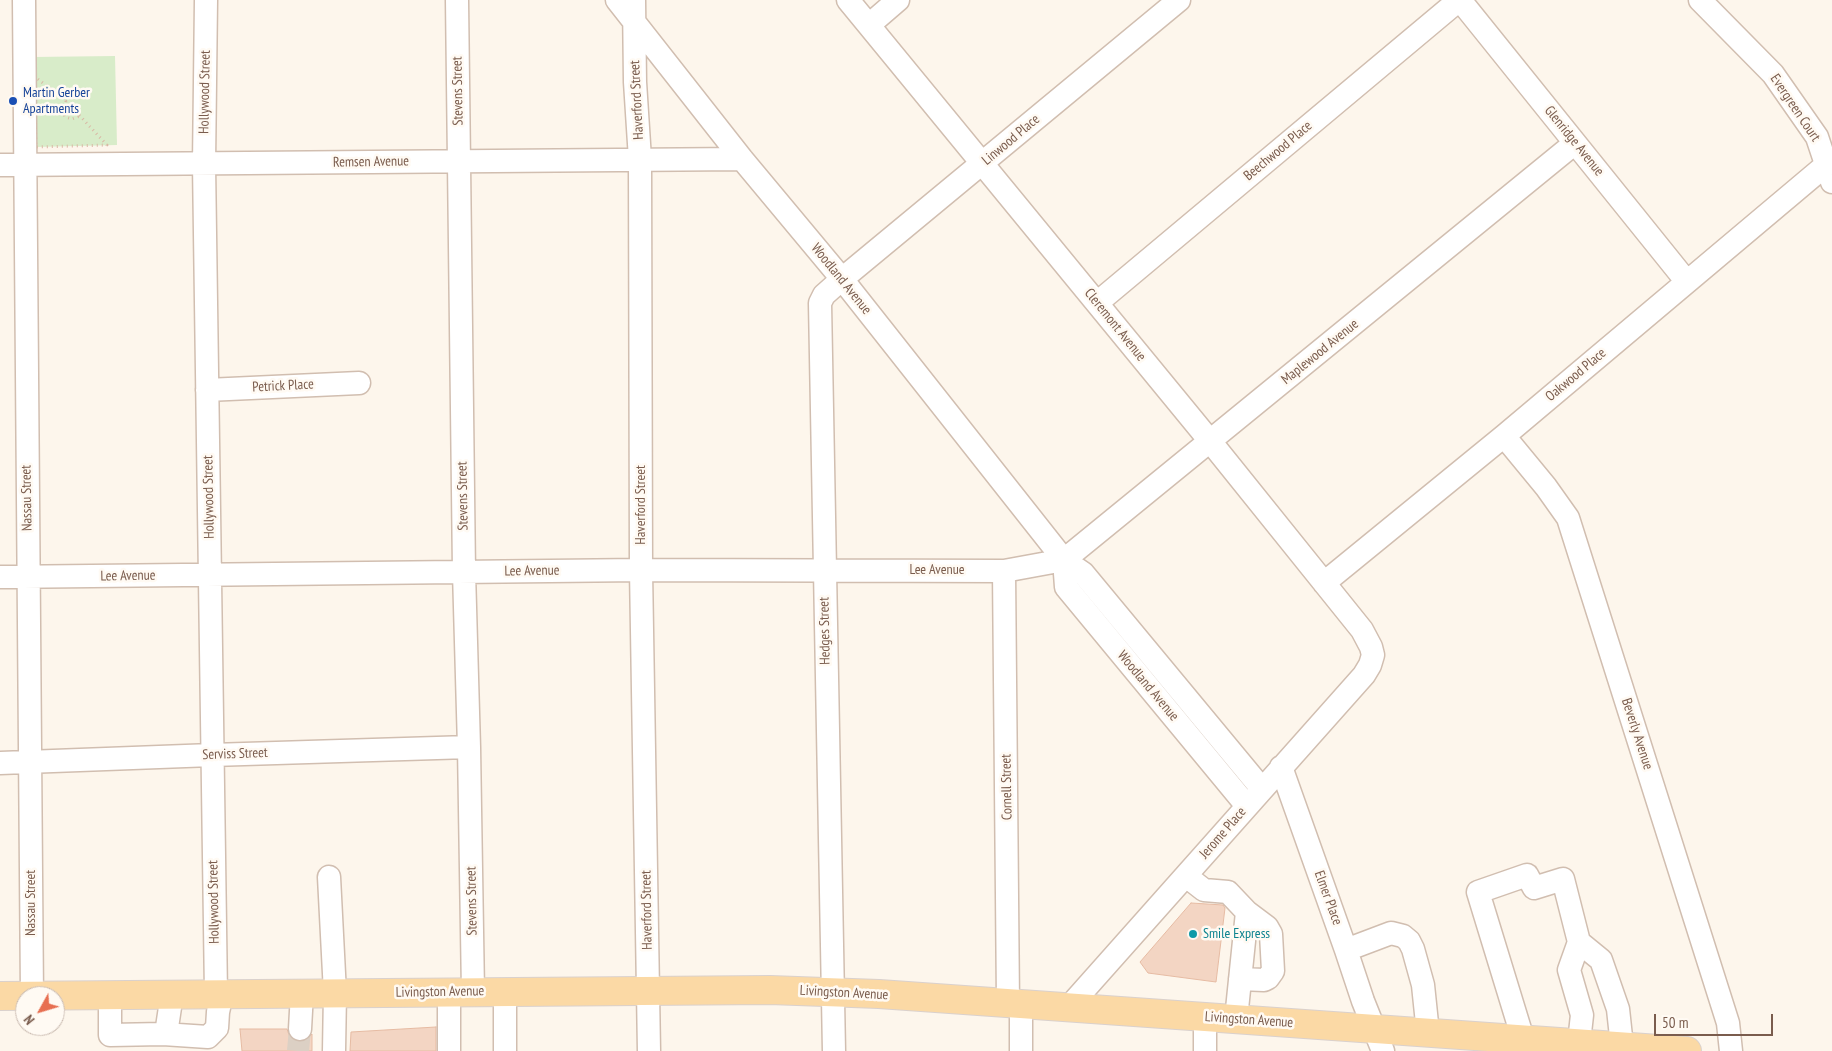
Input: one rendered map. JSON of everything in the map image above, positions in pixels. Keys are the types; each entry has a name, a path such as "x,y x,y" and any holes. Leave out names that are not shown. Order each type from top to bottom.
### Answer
{"main road":[{"name":"Livingston Avenue","path":"65,996 648,990 833,992 1205,1017 1378,1040 1428,1033 1523,1040 1578,1047 1622,1046 1687,1051"},
{"name":"Livingston Avenue","path":"0,996 15,996"}],"street":[{"name":"Nassau Street","path":"24,0 32,986"},
{"name":"Hollywood Street","path":"110,995 110,1035 166,1034 208,1037 217,1028 219,994 212,754 204,164 206,0"},
{"name":"Stevens Street","path":"449,1051 461,992 469,747 464,572 457,0"},
{"name":"Woodland Avenue","path":"617,0 634,10 742,159 842,279 1064,560 1083,573 1262,789"},
{"name":"Cleremont Avenue","path":"848,0 983,163 1362,630 1373,655"},
{"path":"869,25 898,0"},
{"name":"Linwood Place","path":"842,279 1179,0"},
{"name":"Glenridge Avenue","path":"1459,0 1687,282"},
{"name":"Beechwood Place","path":"1097,303 1459,0"},
{"name":"Evergreen Court","path":"1700,0 1774,74 1817,137 1829,174"},
{"name":"Haverford Street","path":"634,10 640,159 641,570 649,1051"},
{"name":"Maplewood Avenue","path":"1064,560 1575,143"},
{"name":"Remsen Avenue","path":"0,164 742,159"},
{"name":"Oakwood Place","path":"1324,584 1687,282 1829,174"},
{"name":"Hedges Street","path":"834,1051 820,303 824,295 842,279"},
{"name":"Petrick Place","path":"207,390 359,383"},
{"name":"Beverly Avenue","path":"1504,436 1546,487 1568,518 1728,1023 1731,1051"},
{"name":"Woodland Avenue","path":"1064,560 1066,587 1247,806"},
{"name":"Lee Avenue","path":"0,577 641,570 824,569 1004,571 1064,560"},
{"name":"Cornell Street","path":"1004,571 1015,1004 1021,1051"},
{"name":"Jerome Place","path":"1068,1008 1364,674 1370,665 1373,655"},
{"name":"Serviss Street","path":"0,763 212,754 469,747"},
{"name":"Elmer Place","path":"1281,768 1378,1040"},
{"path":"1523,1040 1478,892 1527,875 1534,888 1563,879 1579,942 1569,970 1582,1015 1578,1047"},
{"path":"1186,876 1204,890 1228,892 1246,912 1267,928 1271,934 1272,970 1268,978 1264,980 1240,979"},
{"path":"329,877 335,993 334,1051"},
{"path":"1236,1020 1246,912"},
{"path":"1346,950 1391,933 1403,936 1413,949 1423,985 1428,1033"},
{"path":"1579,942 1601,960 1618,1009 1622,1046"},
{"path":"505,991 505,1051"},
{"path":"300,1029 302,993"},
{"path":"166,1034 172,994"},
{"path":"1205,1017 1205,1051"}],"path":[{"path":"34,76 66,101 107,145 36,147 34,76"},
{"path":"66,101 63,111 65,117 72,119 80,116"}],"green space":[{"path":"115,56 117,145 36,147 33,57"}],"building":[{"name":"Smile Express","path":"1191,903 1223,905 1225,908 1216,982 1148,973 1140,962"},
{"path":"436,1027 436,1051 350,1051 351,1032"},
{"path":"240,1029 287,1029 292,1040 299,1042 306,1040 312,1034 312,1051 242,1051"}],"tunnel":[{"path":"298,1051 300,1029"}],"place":[{"name":"Martin Gerber Apartments","path":"13,101"},
{"name":"Smile Express","path":"1193,934"}]}
